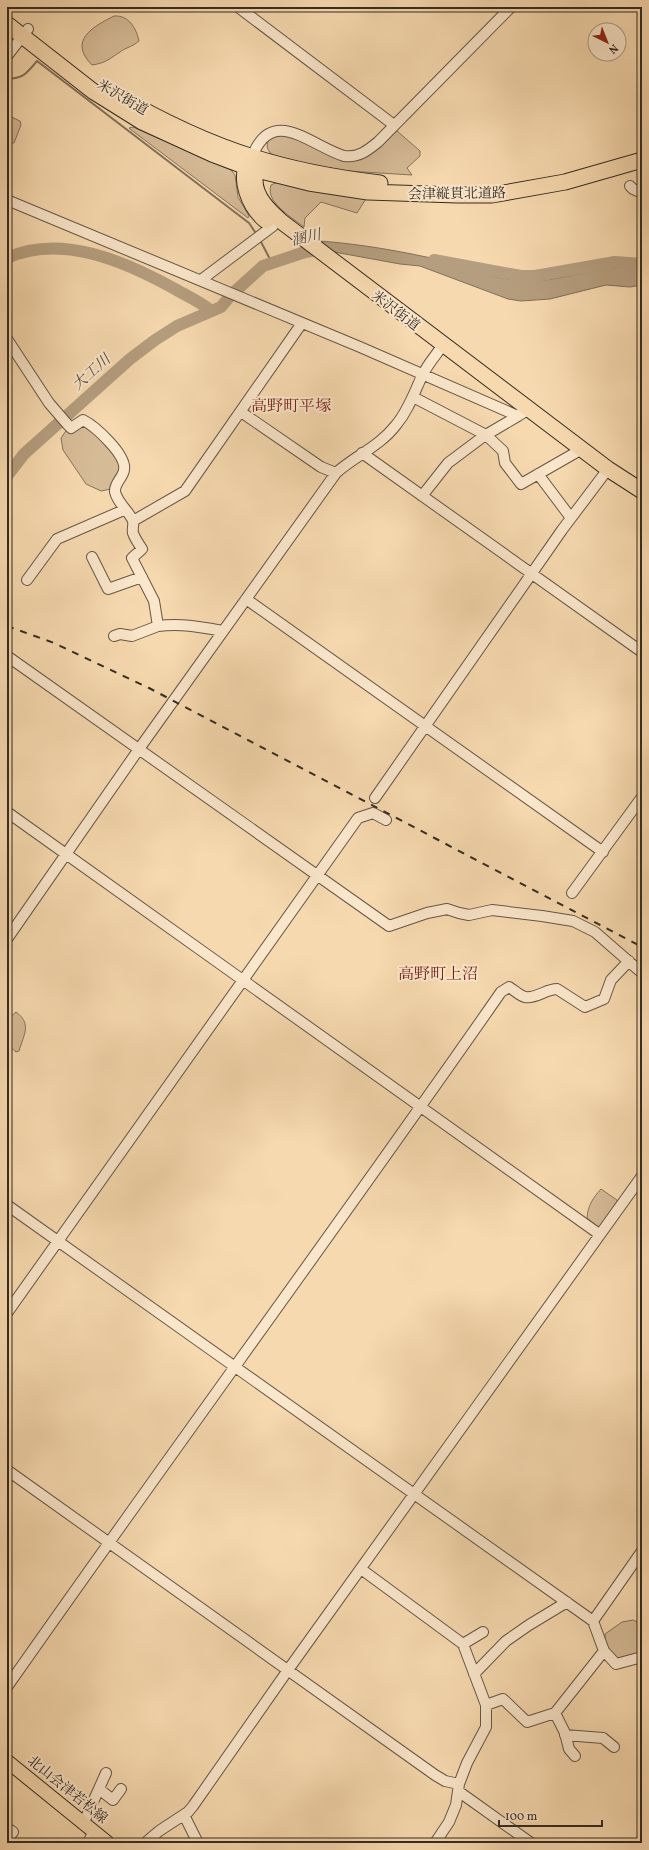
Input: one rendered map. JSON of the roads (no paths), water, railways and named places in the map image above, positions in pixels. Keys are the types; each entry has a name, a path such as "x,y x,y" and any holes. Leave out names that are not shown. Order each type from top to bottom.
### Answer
{"highway":[{"name":"米沢街道","path":"7,14 25,33"},
{"name":"米沢街道","path":"7,24 25,33 100,85 123,99 259,166 255,180 258,193 277,225 524,413 577,445 608,469 642,491"},
{"name":"会津縦貫北道路","path":"259,166 304,170 382,184 433,187 475,187 511,184 563,176 618,162 642,154"},
{"name":"会津縦貫北道路","path":"259,166 309,183 355,190 476,195 512,192 564,182 642,160"}],"main road":[{"name":"北山会津若松線","path":"7,1761 108,1843"}],"street":[{"path":"238,7 394,125"},
{"path":"259,166 262,139 270,133 283,130 296,132 336,153 352,156 363,153 394,125 511,7"},
{"path":"7,56 25,33"},
{"path":"630,186 642,193"},
{"path":"7,200 423,374 524,413"},
{"path":"201,280 277,225"},
{"path":"133,521 185,491 302,323"},
{"path":"7,339 54,409 68,425 71,428 83,420 91,424 101,432 123,462 124,470 115,491 124,510 133,521 132,532 142,549 132,558 154,601 158,626"},
{"path":"7,939 65,853 336,473 347,463 388,435 403,416 423,374 440,349"},
{"path":"413,397 486,435 503,451 505,464 520,484 538,474 577,445"},
{"path":"241,412 321,467 336,473"},
{"path":"422,496 448,463 486,435 524,413"},
{"path":"362,453 642,652"},
{"path":"375,798 571,518 608,469"},
{"path":"538,474 571,518"},
{"path":"27,580 57,539 124,510"},
{"path":"92,557 108,589 142,577"},
{"path":"246,599 603,852"},
{"path":"114,636 120,634 132,636 158,626 173,624 187,624 223,631"},
{"path":"7,656 389,926 427,913 447,909 459,913 469,914 492,910 573,921 586,926 606,941 642,973"},
{"path":"572,893 642,797"},
{"path":"7,812 599,1234"},
{"path":"7,1313 358,818 373,814 386,820"},
{"path":"7,1687 109,1541 235,1368 501,992 508,987 524,997 532,997 553,989 557,989 584,1006 604,999 611,980 629,961"},
{"path":"145,1843 159,1831 184,1815 193,1806 288,1670 642,1176"},
{"path":"7,1205 593,1621 604,1651 616,1664 642,1657"},
{"path":"7,1470 109,1541 436,1775 458,1788 531,1843"},
{"path":"593,1621 642,1551"},
{"path":"361,1569 463,1644 486,1705 486,1727 467,1763 458,1788 456,1805 449,1822 434,1843"},
{"path":"474,1674 506,1641 567,1602"},
{"path":"463,1644 483,1632"},
{"path":"486,1705 503,1699 527,1722 555,1713 604,1651"},
{"path":"555,1713 565,1735 569,1749 576,1756"},
{"path":"565,1735 603,1738 614,1747"},
{"path":"84,1822 106,1774"},
{"path":"99,1789 113,1800 121,1789"},
{"path":"184,1815 198,1843"},
{"path":"7,1828 13,1832 7,1840"},
{"path":"88,1843 94,1831"}],"waterway":[{"path":"7,79 21,76 37,61 249,223 257,235"},
{"path":"260,240 272,263"},
{"name":"溷川","path":"7,258 28,251 50,248 93,254 136,269 198,302 211,311"},
{"name":"大工川","path":"7,476 24,454 130,359 155,340 177,326 221,307 231,295 263,266 305,252 323,249"},
{"name":"溷川","path":"434,260 521,276 535,276 615,262 642,264"}],"railway":[{"path":"7,626 54,643 149,688 642,947"}],"district":[{"name":"高野町平塚","path":"291,405"},
{"name":"高野町上沼","path":"438,973"}]}
